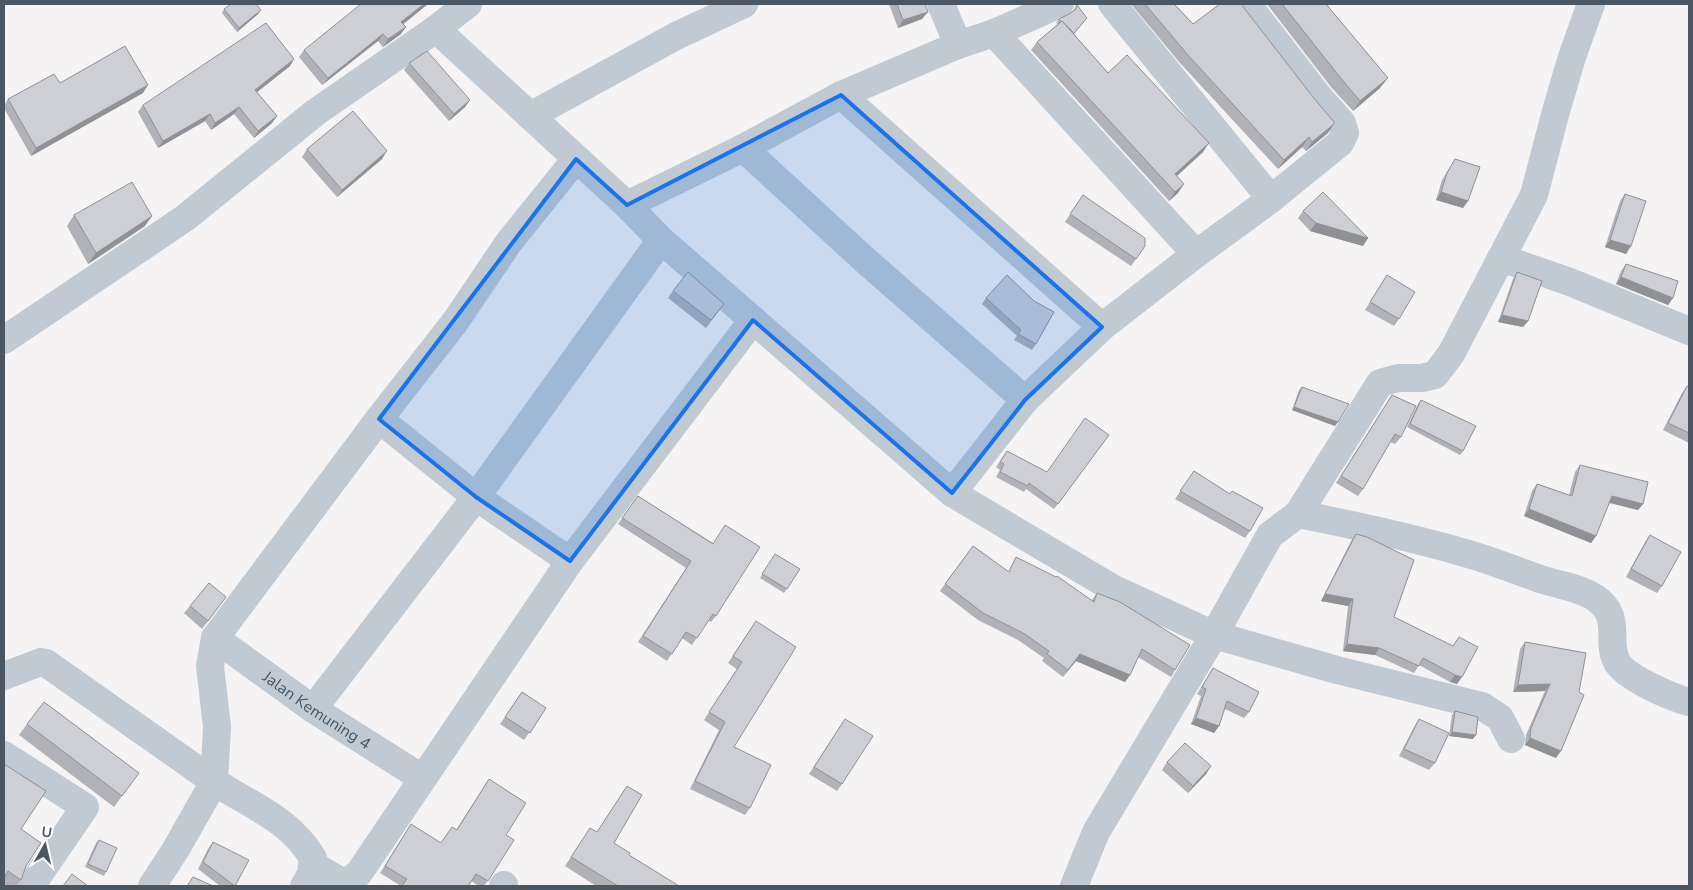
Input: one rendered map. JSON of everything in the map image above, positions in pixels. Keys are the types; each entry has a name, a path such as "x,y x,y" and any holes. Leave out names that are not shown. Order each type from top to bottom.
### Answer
{"street":[{"path":"4,340 185,218 316,112 436,29 468,4"},
{"path":"530,116 676,36 744,4"},
{"path":"941,4 958,46"},
{"path":"627,205 743,148 841,95 1060,4"},
{"path":"1112,4 1272,199"},
{"path":"952,493 1025,400 1102,327 1196,254 1272,199 1340,143 1344,133 1342,123 1319,98 1247,4"},
{"path":"1074,886 1096,832 1214,635 1270,535 1298,514 1380,383 1398,378 1422,378 1435,375 1451,354 1534,195 1572,57 1591,4"},
{"path":"436,29 627,205 661,240 952,493 1114,589 1214,635 1337,670 1482,706 1500,718 1512,739"},
{"path":"994,33 1196,254"},
{"path":"841,95 1102,327"},
{"path":"743,148 866,261 1025,400"},
{"path":"152,886 176,849 214,782 217,727 210,666 215,638 379,419 455,322 509,242 576,158"},
{"path":"313,709 476,497 661,240"},
{"path":"1501,258 1570,282 1689,331"},
{"path":"4,676 41,662 46,663 214,782 291,829 313,858 309,876 342,882 350,880 359,873 570,561 753,320"},
{"path":"379,419 476,497 570,561"},
{"path":"1298,514 1358,526 1466,553 1554,584 1584,592 1604,604 1610,618 1613,647 1617,662 1629,674 1657,690 1689,702"},
{"name":"Jalan Kemuning 4","path":"215,638 313,709 422,778"},
{"path":"4,755 85,807 31,886"}],"highlighted area":[{"path":"841,95 1102,327 1025,400 952,493 753,320 570,561 476,497 379,419 576,159 627,205"}],"building":[{"path":"231,4 256,4 261,10 239,28 224,9"},
{"path":"361,4 424,4 401,22 406,27 388,39 383,34 328,78 304,50"},
{"path":"897,4 925,4 928,12 903,20"},
{"path":"1145,4 1174,4 1193,24 1220,4 1241,4 1334,124 1312,142 1309,137 1284,160 1187,54"},
{"path":"1282,4 1326,4 1388,78 1360,101"},
{"path":"1077,5 1087,18 1074,33 1059,19 1075,10"},
{"path":"1062,21 1108,73 1127,55 1209,143 1175,174 1184,184 1175,192 1037,42"},
{"path":"266,23 294,59 255,90 277,116 258,131 239,107 215,123 210,114 163,141 143,105"},
{"path":"125,46 148,85 36,148 8,99 54,74 60,83"},
{"path":"427,51 470,100 454,114 409,63"},
{"path":"353,111 387,151 342,190 307,149"},
{"path":"1455,159 1480,167 1468,201 1441,192 1447,173"},
{"path":"132,182 152,216 96,253 74,215"},
{"path":"1323,192 1368,238 1316,223 1303,211"},
{"path":"1625,194 1646,201 1631,246 1610,240"},
{"path":"1083,195 1145,238 1145,246 1136,259 1070,214"},
{"path":"1626,264 1678,281 1673,298 1621,277"},
{"path":"688,272 724,304 711,320 673,291"},
{"path":"1517,272 1542,281 1528,321 1502,315"},
{"path":"1007,275 1034,301 1054,312 1036,344 1018,334 1021,330 986,298"},
{"path":"1387,275 1415,292 1399,319 1370,302"},
{"path":"1687,386 1689,387 1689,433 1668,423"},
{"path":"1302,387 1349,404 1338,422 1294,407"},
{"path":"1392,395 1416,406 1401,437 1395,434 1363,489 1341,476"},
{"path":"1421,400 1476,426 1463,451 1410,424"},
{"path":"1085,418 1109,435 1058,504 1029,483 1028,486 1000,472 1004,464 1000,462 1007,451 1047,472"},
{"path":"1580,465 1648,482 1643,504 1612,496 1596,536 1529,509 1537,484 1572,496"},
{"path":"1194,471 1230,494 1232,491 1263,508 1250,531 1180,491"},
{"path":"638,496 713,544 725,525 760,547 716,616 713,614 697,638 686,632 672,654 643,636 691,561 622,518"},
{"path":"1356,534 1367,537 1414,560 1394,617 1453,646 1459,637 1478,647 1462,677 1423,658 1419,666 1379,648 1347,644 1353,599 1325,594"},
{"path":"1650,535 1681,552 1662,586 1631,569"},
{"path":"973,546 1009,572 1016,557 1057,576 1094,602 1097,593 1120,602 1190,645 1175,670 1142,649 1130,675 1080,654 1068,670 1047,654 1049,651 1023,633 983,613 945,584"},
{"path":"775,554 800,569 787,589 762,574"},
{"path":"209,583 226,597 208,621 190,606"},
{"path":"756,621 796,647 734,747 771,765 750,808 695,781 725,722 709,712 742,662 733,656"},
{"path":"1525,642 1586,653 1579,692 1584,695 1561,751 1530,738 1531,728 1550,684 1518,685"},
{"path":"1213,668 1259,692 1249,712 1227,701 1219,726 1196,718 1206,689 1202,687"},
{"path":"522,692 546,708 530,733 505,717"},
{"path":"44,702 139,773 122,796 27,724"},
{"path":"1455,711 1478,717 1476,735 1452,732"},
{"path":"845,719 873,736 842,784 814,767"},
{"path":"1419,719 1449,733 1435,763 1404,749"},
{"path":"1185,743 1211,766 1193,786 1167,762"},
{"path":"4,764 46,791 21,829 41,843 26,866 21,880 8,871 4,878"},
{"path":"489,779 526,803 506,835 514,840 488,881 476,874 468,886 402,886 407,879 385,866 411,824 441,843 452,827 457,830"},
{"path":"627,786 642,795 614,843 630,853 629,855 679,886 618,886 571,857 590,828 597,832"},
{"path":"99,840 117,848 106,872 88,864"},
{"path":"213,842 249,860 235,886 203,862"},
{"path":"72,874 88,886 63,886"},
{"path":"193,877 213,886 187,886"}]}
